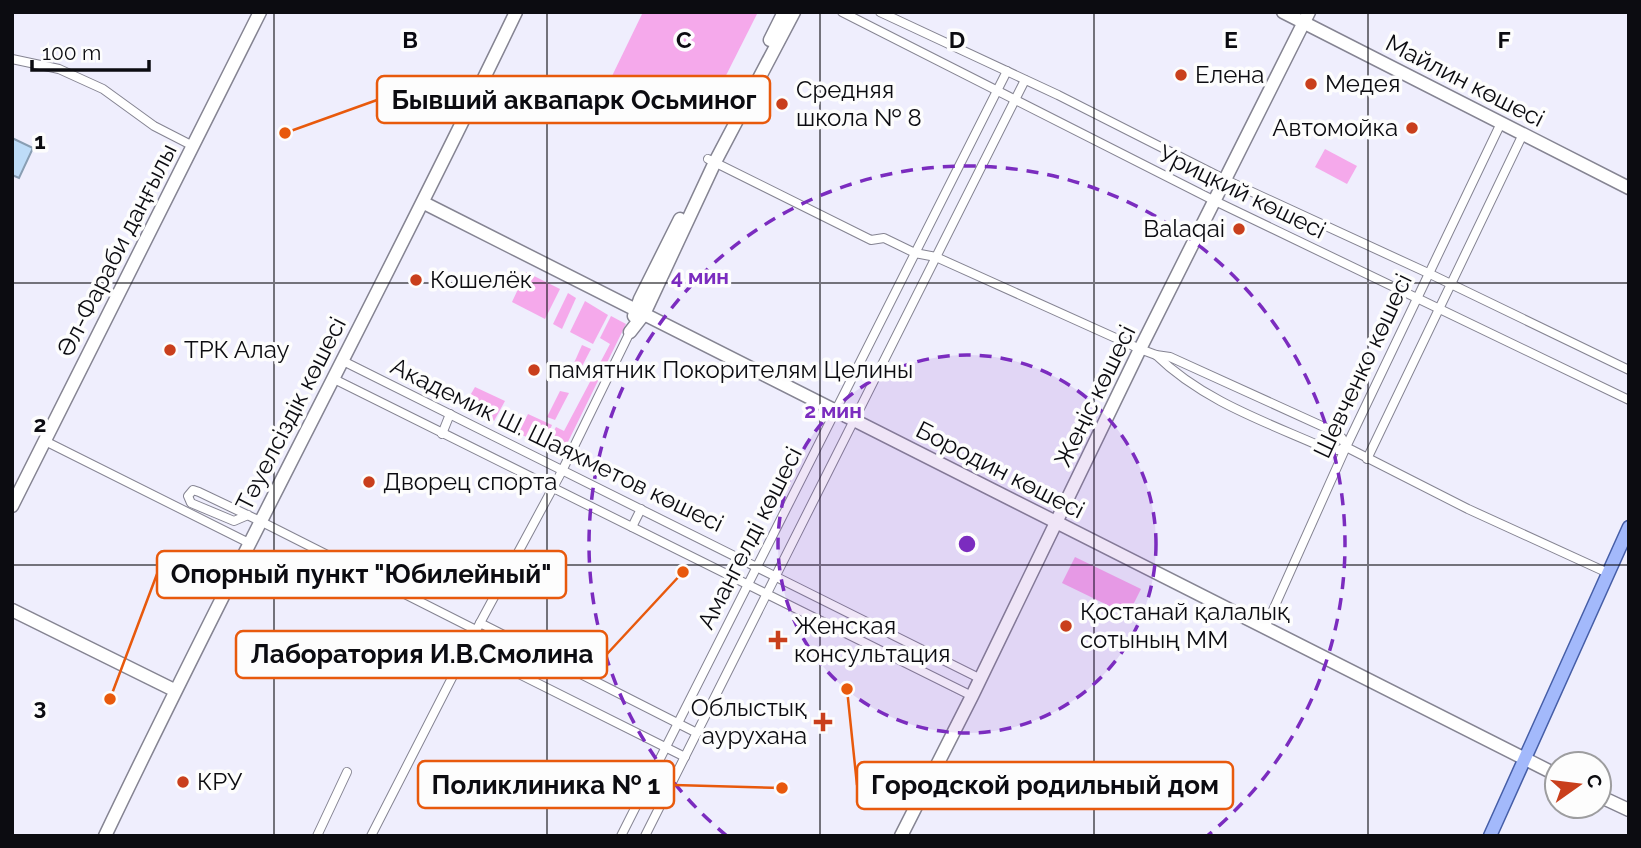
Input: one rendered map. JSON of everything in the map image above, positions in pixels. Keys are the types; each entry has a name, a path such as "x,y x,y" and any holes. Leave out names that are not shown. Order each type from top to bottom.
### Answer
{"main road":[{"path":"1490,836 1629,527"}],"street":[{"name":"Әл-Фараби даңғылы","path":"12,506 260,12"},
{"name":"Тәуелсіздік көшесі","path":"105,836 174,690 249,542 254,518 332,378 424,203 516,12"},
{"path":"371,836 467,648 562,471 784,12"},
{"path":"712,161 794,12"},
{"name":"Урицкий көшесі","path":"842,12 1215,201 1629,400"},
{"name":"Урицкий көшесі","path":"880,12 1025,79 1226,180 1629,370"},
{"name":"Майлин көшесі","path":"1283,12 1307,18 1501,123 1629,188"},
{"name":"Жеңіс көшесі","path":"901,836 981,679 1140,349 1307,18"},
{"path":"12,59 59,69 103,89 155,127 193,146"},
{"name":"Амангелді көшесі","path":"621,836 1007,71"},
{"name":"Амангелді көшесі","path":"645,836 1025,79"},
{"name":"Шевченко көшесі","path":"1265,628 1346,447 1501,123"},
{"name":"Шевченко көшесі","path":"1367,459 1523,134"},
{"path":"712,161 871,240 884,238 915,253 936,257 1140,349 1170,357 1335,432 1346,447 1367,459 1608,573"},
{"name":"Бородин көшесі","path":"424,203 1543,768"},
{"path":"1156,355 1175,374 1217,400 1329,450 1346,447"},
{"name":"Академик Ш. Шаяхметов көшесі","path":"341,360 981,679"},
{"name":"Академик Ш. Шаяхметов көшесі","path":"332,378 972,696"},
{"path":"442,433 450,414"},
{"path":"45,441 249,542"},
{"path":"254,518 234,521 191,503 188,496 193,490 199,492 254,518 697,733"},
{"path":"632,527 641,509"},
{"path":"12,610 174,690"},
{"path":"467,648 685,757"},
{"path":"317,836 347,772"},
{"path":"1613,803 1629,810"}],"shaded area":[{"path":"643,12 758,12 703,121 612,76"},
{"path":"1325,149 1357,166 1347,184 1315,167"},
{"path":"526,272 560,289 545,319 512,302"},
{"path":"568,293 576,298 562,329 553,324"},
{"path":"585,301 608,315 593,344 570,332"},
{"path":"611,316 626,324 561,456 545,447 556,427 564,431 610,344 600,338"},
{"path":"582,345 591,349 577,376 570,372"},
{"path":"475,387 505,401 494,421 464,406"},
{"path":"560,391 569,393 555,420 547,417"},
{"path":"528,414 552,425 543,445 518,433"},
{"path":"1075,557 1141,589 1128,615 1062,583"}],"water":[{"path":"12,138 33,148 19,178 12,175"}],"place":[{"name":"Елена","path":"1181,75"},
{"name":"Медея","path":"1311,84"},
{"name":"Средняя школа № 8","path":"782,104"},
{"name":"Автомойка","path":"1412,128"},
{"name":"Бывший аквапарк Осьминог","path":"285,133"},
{"name":"Balaqai","path":"1239,229"},
{"name":"Кошелёк","path":"416,280"},
{"name":"ТРК Алау","path":"170,350"},
{"name":"памятник Покорителям Целины","path":"534,370"},
{"name":"Дворец спорта","path":"369,482"},
{"name":"Лаборатория И.В.Смолина","path":"683,572"},
{"name":"Қостанай қалалық сотының ММ","path":"1066,626"},
{"name":"Женская консультация","path":"778,640"},
{"name":"Городской родильный дом","path":"847,689"},
{"name":"Опорный пункт \"Юбилейный\"","path":"110,699"},
{"name":"Облыстық аурухана","path":"823,722"},
{"name":"КРУ","path":"183,782"},
{"name":"Поликлиника № 1","path":"782,788"}]}
